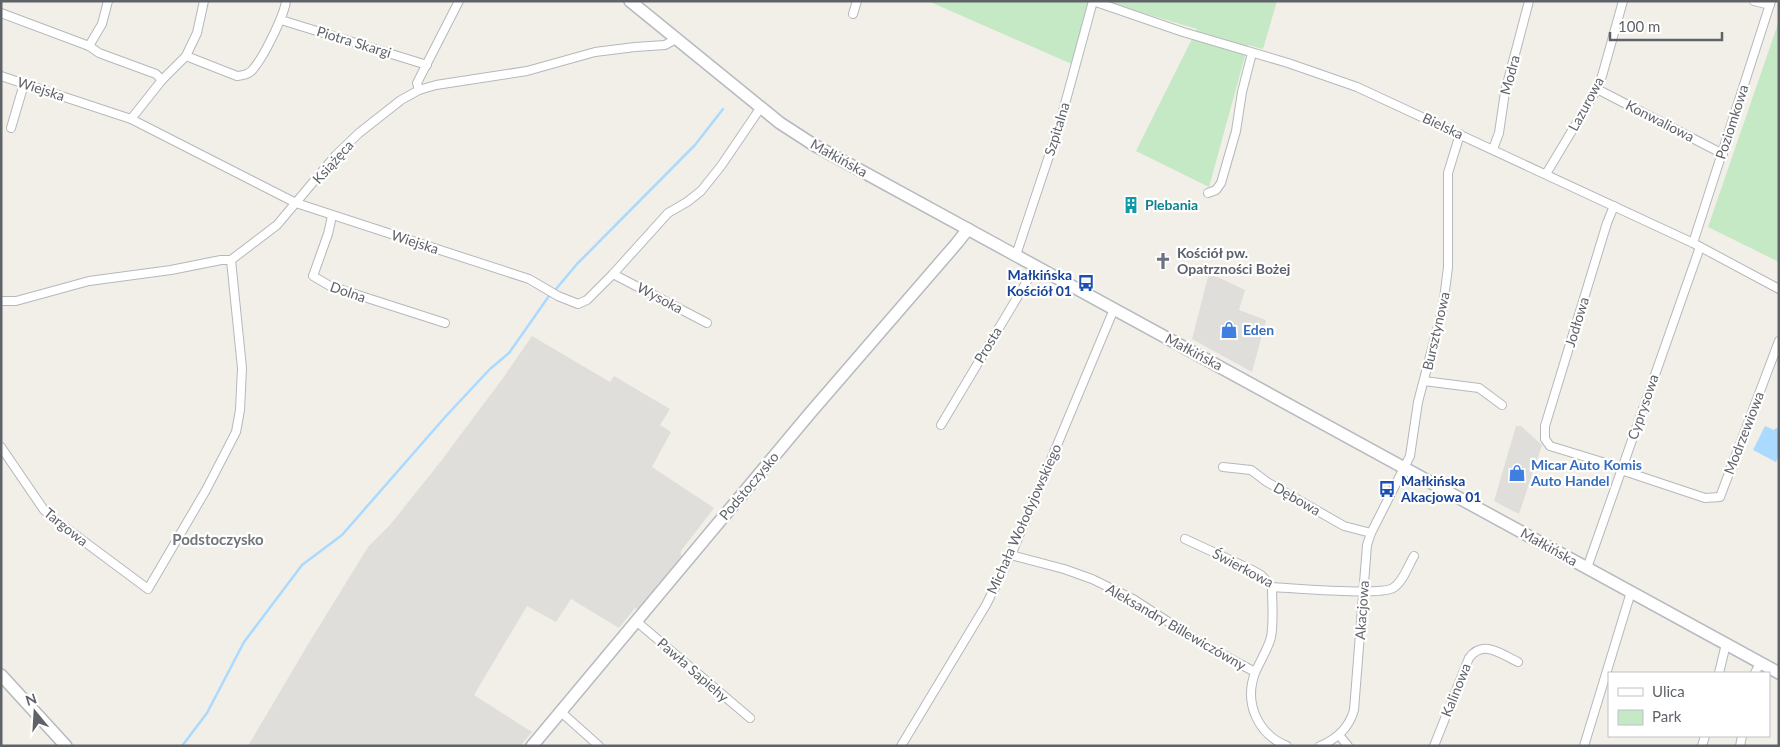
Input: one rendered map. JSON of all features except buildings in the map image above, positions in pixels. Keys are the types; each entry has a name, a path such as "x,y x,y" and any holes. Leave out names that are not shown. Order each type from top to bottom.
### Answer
{"main road":[{"name":"Małkińska","path":"630,1 780,123 814,145 1726,644 1757,668 1779,673"},
{"name":"Podstoczysko","path":"532,746 811,412 968,229"},
{"path":"1,676 66,746"}],"street":[{"path":"89,46 102,24 108,1"},
{"path":"131,119 162,80 186,56 197,34 204,1"},
{"path":"186,56 237,76 246,75 254,68 281,20 286,1"},
{"path":"419,90 417,82 459,1"},
{"path":"853,14 857,1"},
{"name":"Bielska","path":"1093,1 1183,32 1348,84 1493,149 1696,245 1779,289"},
{"name":"Szpitalna","path":"1016,255 1059,126 1093,1"},
{"name":"Modra","path":"1493,149 1498,133 1505,92 1529,1"},
{"name":"Lazurowa","path":"1546,174 1597,89 1605,68 1623,1"},
{"path":"1754,1 1770,3"},
{"name":"Poziomkowa","path":"1696,245 1770,3"},
{"path":"1,13 89,46 99,52 156,74 162,80"},
{"name":"Piotra Skargi","path":"281,20 427,65"},
{"name":"Książęca","path":"231,260 277,225 336,155 359,133 401,100 419,90 436,85 527,71 595,52 665,45 676,38"},
{"path":"1208,193 1216,190 1221,183 1236,130 1242,92 1252,53"},
{"name":"Wiejska","path":"1,76 131,119 296,203 529,278 558,296 578,304 587,300 614,274 668,212 687,202 701,191 721,166 760,107"},
{"path":"11,128 24,84"},
{"name":"Konwaliowa","path":"1597,89 1723,154"},
{"name":"Bursztynowa","path":"1404,467 1410,456 1417,410 1447,286 1448,173 1460,134"},
{"name":"Jodłowa","path":"1614,206 1607,223 1545,426 1546,439 1550,446 1612,465 1622,470"},
{"name":"Dolna","path":"332,216 328,234 313,276 330,286 445,323"},
{"name":"Cyprysowa","path":"1587,568 1622,470 1696,245"},
{"path":"1,301 16,301 89,281 231,260"},
{"name":"Targowa","path":"1,447 44,510 148,590 206,490 236,432 240,410 242,368 231,260"},
{"name":"Prosta","path":"941,424 1036,266"},
{"name":"Wysoka","path":"614,274 708,323"},
{"name":"Michała Wołodyjowskiego","path":"902,746 986,605 1011,554 1114,309"},
{"name":"Modrzewiowa","path":"1622,470 1706,498 1720,497 1779,341"},
{"path":"1424,381 1479,388 1502,405"},
{"name":"Dębowa","path":"1223,467 1251,470 1266,482 1344,526 1371,533"},
{"name":"Akacjowa","path":"1339,736 1350,721 1354,710 1366,548 1371,533 1404,467"},
{"name":"Świerkowa","path":"1185,539 1252,570 1261,575 1272,587 1363,592 1386,591 1401,581 1414,556"},
{"name":"Aleksandry Billewiczówny","path":"1011,554 1092,579 1133,599 1201,643 1255,672"},
{"path":"1272,587 1271,636 1255,672 1251,687 1251,697 1258,721 1273,739 1286,746"},
{"path":"1584,746 1631,592"},
{"name":"Pawła Sapiehy","path":"636,621 750,718"},
{"path":"1719,672 1726,644"},
{"name":"Kalinowa","path":"1434,746 1469,658 1475,650 1484,648 1492,650 1518,662"},
{"path":"561,712 600,746"},
{"path":"1320,746 1339,736 1348,746"}],"shaded area":[{"name":"Eden","path":"1209,273 1245,290 1239,310 1266,320 1252,372 1192,339"},
{"path":"532,336 610,382 614,376 670,409 660,425 671,432 652,467 714,508 681,551 681,557 638,609 635,608 619,628 571,599 556,622 527,606 474,695 532,732 520,746 248,746 368,547 390,525 441,461"},
{"name":"Micar Auto Komis Auto Handel","path":"1516,426 1521,426 1542,445 1519,514 1494,501"}],"green space":[{"path":"928,1 1088,1 1074,65"},
{"path":"1103,1 1277,1 1263,49 1248,45 1209,187 1136,151 1197,29"},
{"path":"1779,21 1779,262 1708,227"}],"water":[{"path":"1765,426 1774,430 1776,428 1779,429 1779,455 1776,462 1753,450"}],"waterway":[{"path":"556,289 577,264 695,145 723,109"},
{"path":"182,746 207,713 244,642 302,565 342,535 446,416 490,369 509,353 549,296"}],"place":[{"name":"Plebania","path":"1131,205"},
{"name":"Kościół pw. Opatrzności Bożej","path":"1163,261"},
{"name":"Małkińska Kościół 01","path":"1086,283"},
{"name":"Eden","path":"1229,330"},
{"name":"Micar Auto Komis Auto Handel","path":"1517,473"},
{"name":"Małkińska Akacjowa 01","path":"1387,489"}],"district":[{"name":"Podstoczysko","path":"218,540"}]}
